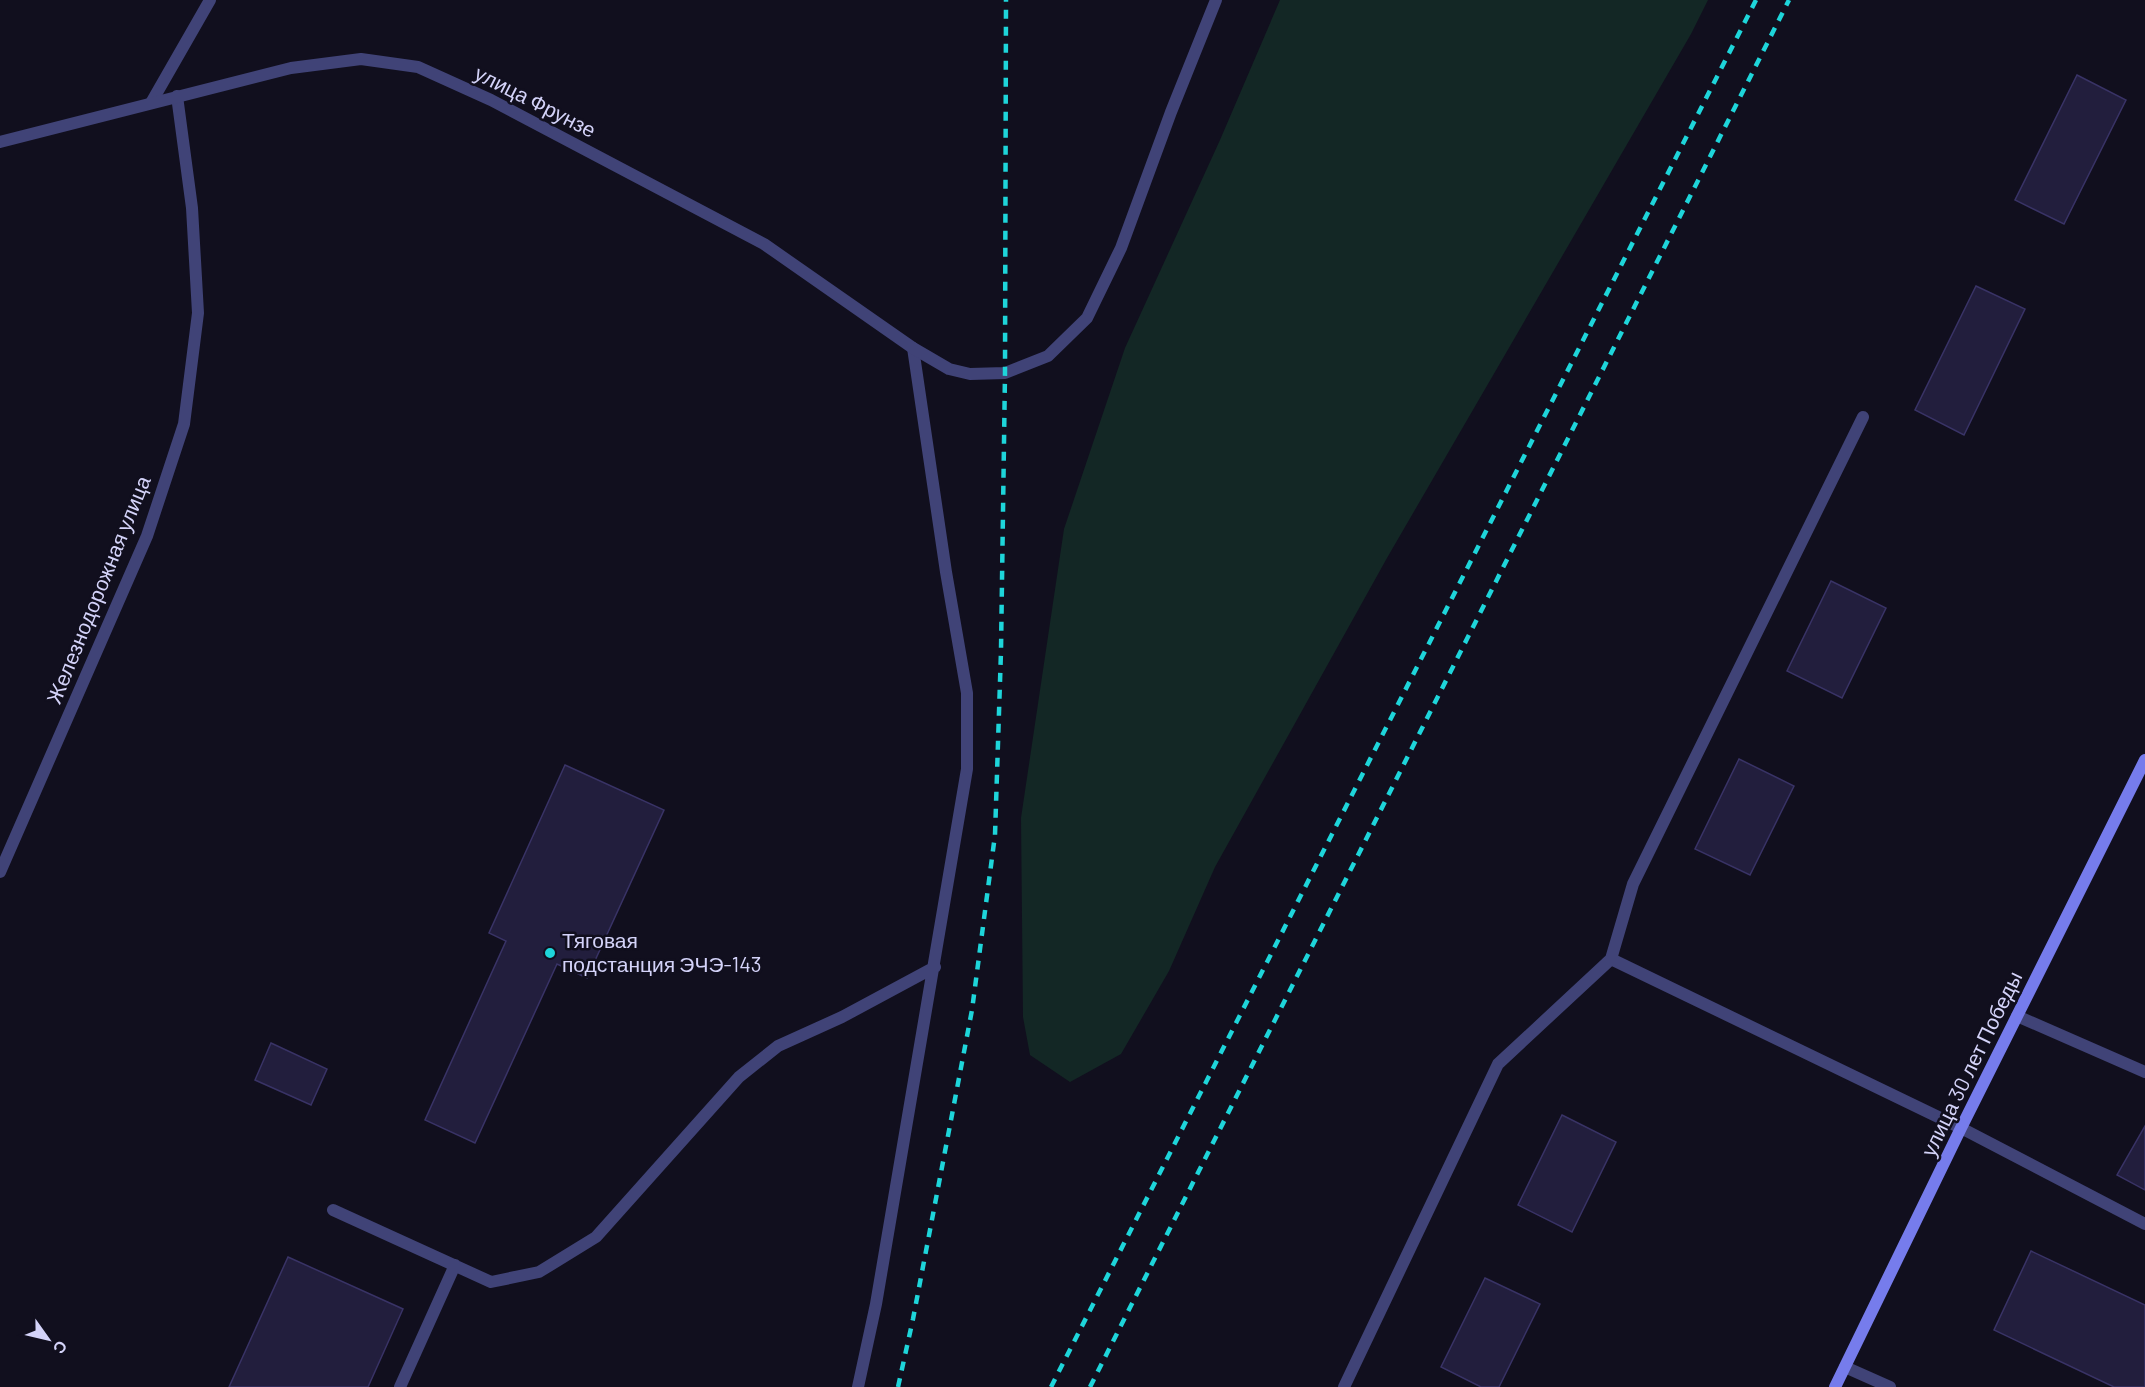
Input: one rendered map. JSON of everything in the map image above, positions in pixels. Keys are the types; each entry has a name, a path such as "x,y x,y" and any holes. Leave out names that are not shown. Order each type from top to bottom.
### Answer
{"main road":[{"name":"улица 30 лет Победы","path":"1835,1387 1961,1128 2145,760"}],"street":[{"path":"151,103 210,0"},
{"name":"улица Фрунзе","path":"0,142 302,66 361,59 418,67 491,100 764,244 913,348 949,369 970,374 1005,373 1048,356 1087,318 1121,248 1171,112 1216,0"},
{"name":"Железнодорожная улица","path":"0,872 147,536 184,424 198,313 192,208 177,96"},
{"path":"858,1387 876,1304 968,769 967,693 946,572 913,348"},
{"path":"1344,1387 1497,1064 1611,959 1633,884 1863,417"},
{"path":"1611,959 1961,1128 2145,1224"},
{"path":"333,1210 491,1281 539,1272 596,1237 739,1077 778,1046 842,1017 934,967"},
{"path":"2017,1016 2145,1072"},
{"path":"400,1387 455,1265"},
{"path":"1845,1367 1890,1387"}],"green space":[{"path":"1280,0 1708,0 1691,34 1387,558 1215,867 1169,971 1121,1054 1070,1082 1030,1055 1023,1017 1021,818 1064,529 1125,348 1220,140"}],"building":[{"path":"2077,75 2126,100 2064,224 2015,200"},
{"path":"1976,286 2025,309 1964,435 1915,410"},
{"path":"1831,581 1886,608 1842,698 1787,671"},
{"path":"1739,759 1794,786 1750,875 1695,849"},
{"name":"Тяговая подстанция ЭЧЭ-143","path":"565,765 664,810 587,978 557,964 475,1143 425,1120 506,941 489,933"},
{"path":"271,1043 327,1069 311,1105 255,1080"},
{"path":"1562,1115 1616,1142 1572,1232 1518,1205"},
{"path":"2145,1126 2145,1190 2117,1175"},
{"path":"2031,1251 2145,1305 2145,1387 2114,1387 1994,1330"},
{"path":"288,1257 403,1309 368,1387 229,1387"},
{"path":"1485,1278 1540,1304 1499,1387 1481,1387 1441,1367"}],"railway":[{"path":"898,1387 972,1010 995,835 1001,651 1005,373 1006,0"},
{"path":"1051,1387 1756,0"},
{"path":"1090,1387 1789,0"}],"place":[{"name":"Тяговая подстанция ЭЧЭ-143","path":"550,953"}]}
